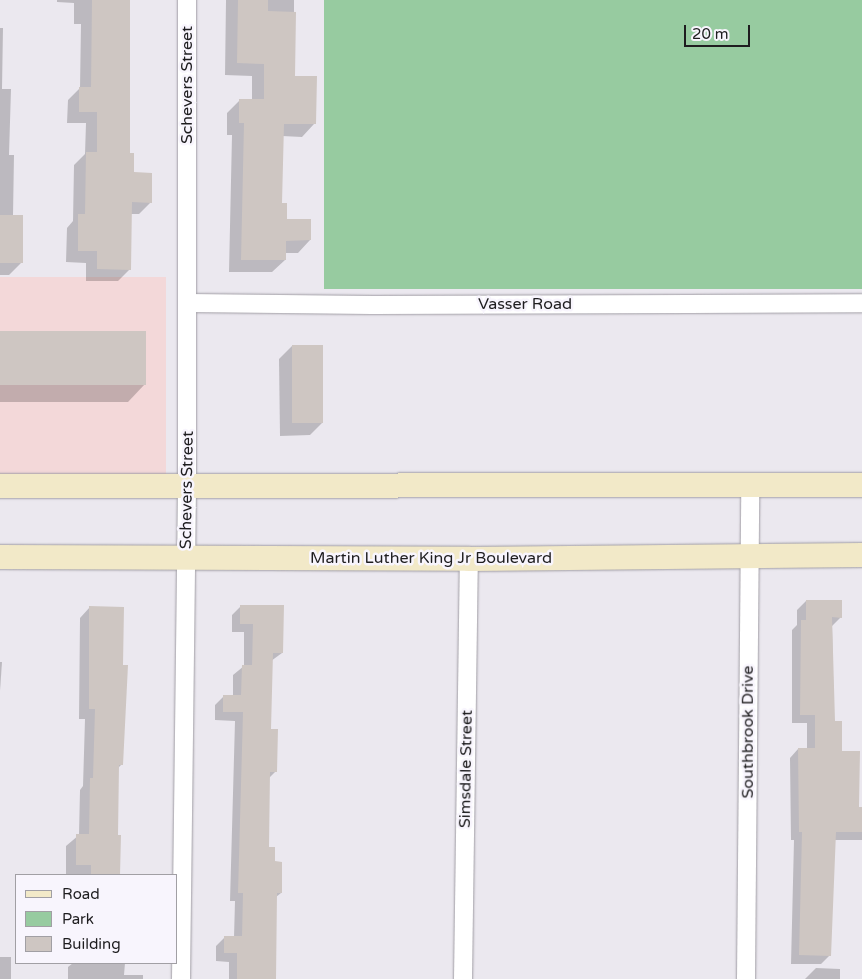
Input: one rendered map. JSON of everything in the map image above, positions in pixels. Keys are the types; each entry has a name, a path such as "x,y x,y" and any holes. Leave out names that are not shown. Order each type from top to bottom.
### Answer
{"main road":[{"path":"0,486 862,485"},
{"name":"Martin Luther King Jr Boulevard","path":"0,557 469,559 862,555"}],"street":[{"name":"Schevers Street","path":"182,979 188,486 187,0"},
{"name":"Vasser Road","path":"188,303 392,305 862,303"},
{"name":"Southbrook Drive","path":"746,979 750,486"},
{"name":"Simsdale Street","path":"463,979 469,559"}],"shaded area":[{"path":"0,277 166,277 166,475 0,475"}],"green space":[{"path":"324,0 862,0 862,289 324,289"}],"building":[{"path":"92,0 130,0 130,153 134,153 134,172 152,173 152,203 132,202 131,270 97,269 97,251 78,251 78,214 85,214 86,152 97,152 97,112 79,112 79,87 91,87"},
{"path":"238,0 268,0 268,11 296,12 295,76 317,76 316,124 284,124 282,203 287,203 287,219 311,219 311,240 286,241 286,260 241,260 244,123 239,123 239,99 264,99 264,64 237,63"},
{"path":"0,215 23,215 23,263 0,263"},
{"path":"0,331 146,331 146,385 0,385"},
{"path":"292,345 323,345 323,423 292,423"},
{"path":"806,600 842,600 842,618 832,617 835,721 842,721 842,751 860,751 859,807 862,807 862,832 836,832 831,956 799,955 802,832 799,832 798,748 815,748 815,715 800,715 801,620 806,620"},
{"path":"240,605 284,605 283,653 273,653 271,729 278,729 277,772 270,772 269,847 275,847 275,861 282,862 282,893 277,893 276,979 237,979 237,953 224,953 224,936 242,936 243,893 238,893 243,712 223,712 223,695 241,695 242,665 252,665 253,624 240,624"},
{"path":"89,606 124,607 123,665 128,665 123,765 119,765 118,835 121,835 120,874 91,874 91,865 76,865 76,834 89,834 90,778 93,778 95,709 89,709"}]}
